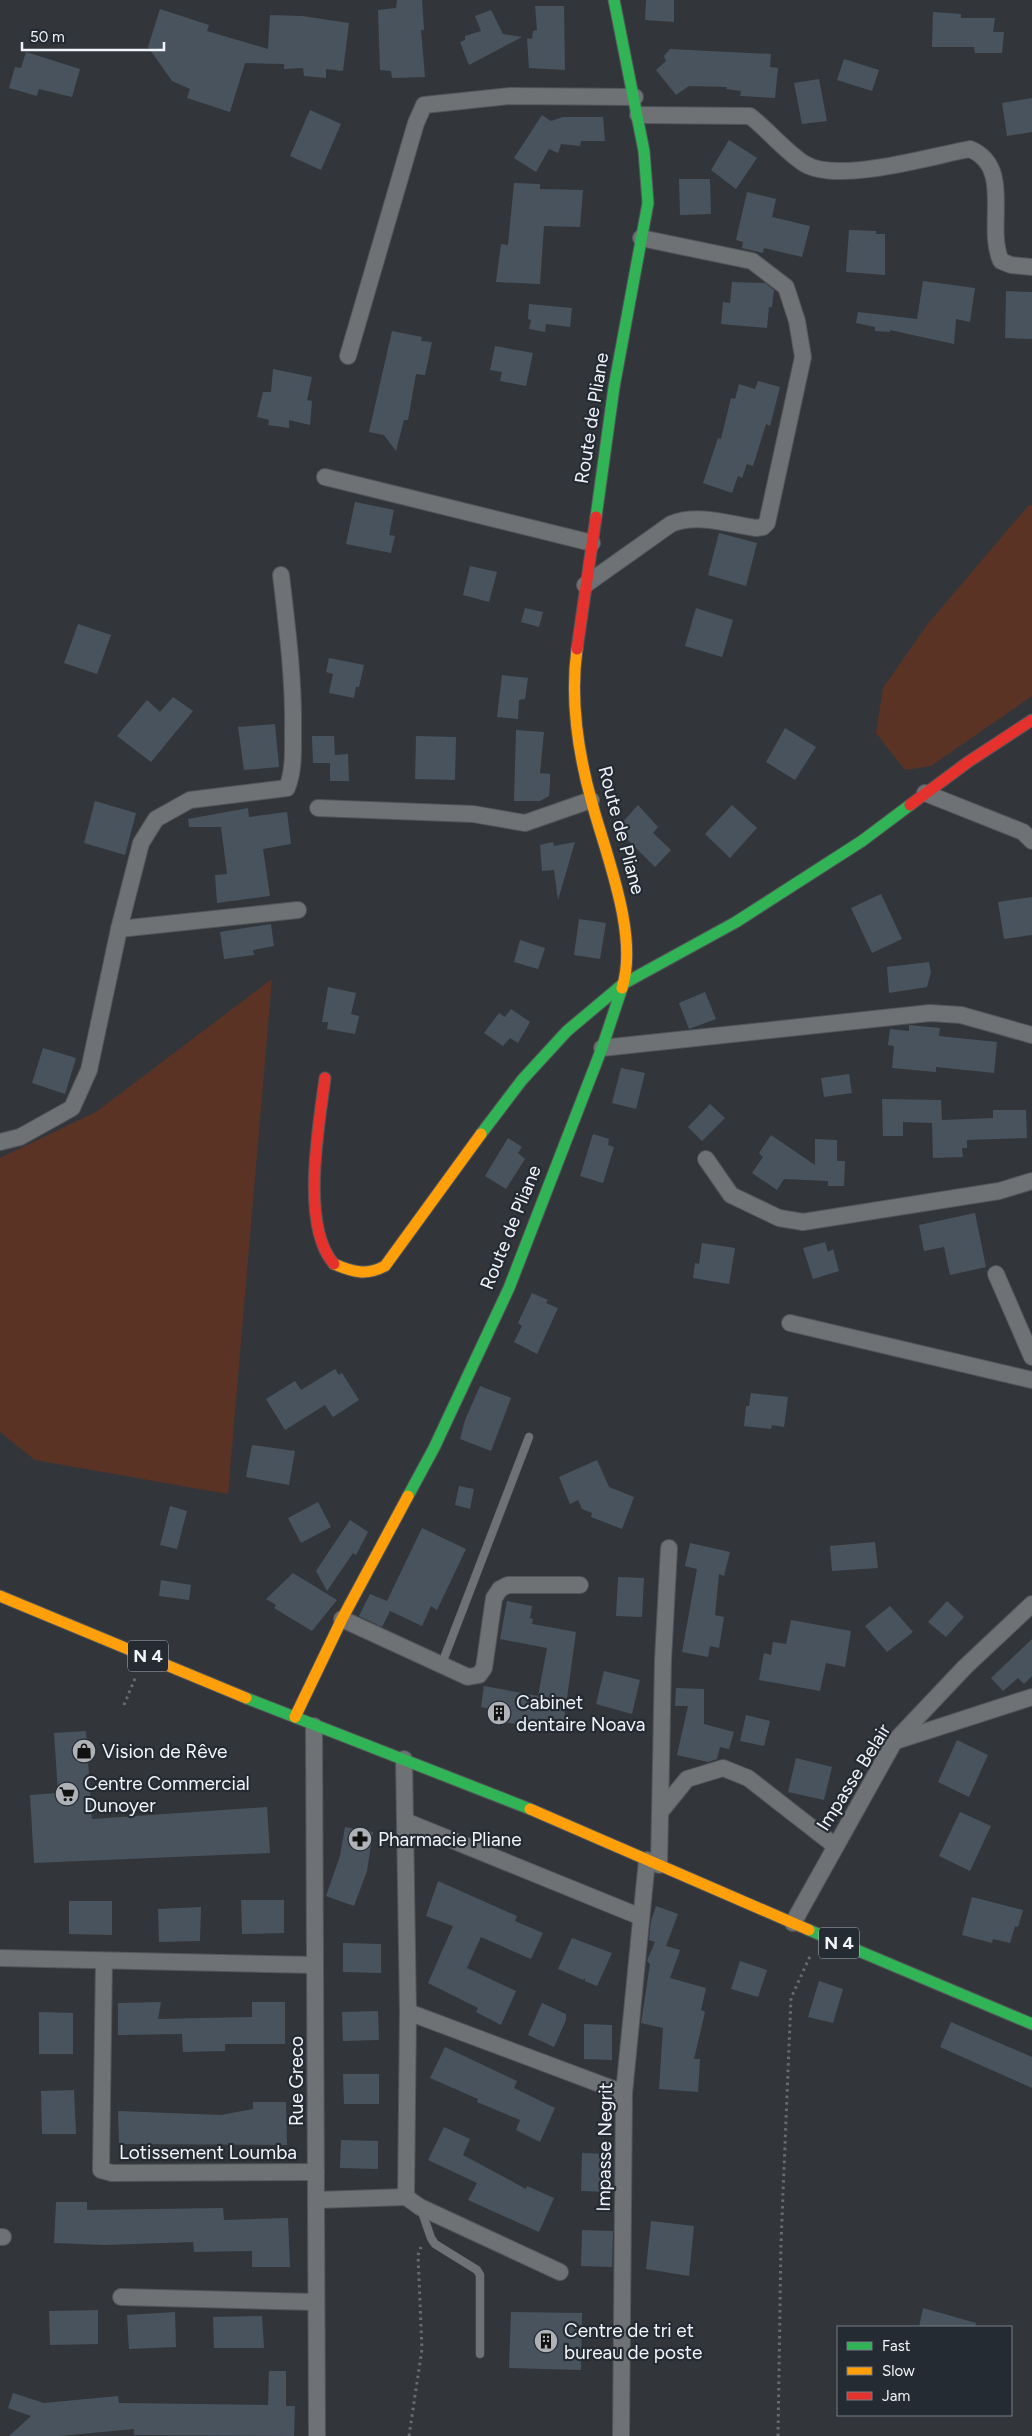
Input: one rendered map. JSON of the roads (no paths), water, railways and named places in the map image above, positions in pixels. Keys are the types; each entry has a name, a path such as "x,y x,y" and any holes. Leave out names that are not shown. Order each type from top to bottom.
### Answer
{"street":[{"name":"Route de Pliane","path":"295,1717 342,1619 434,1448 509,1288 602,1048 623,984 626,957 623,914 591,800 575,720 573,696 574,670 584,585 592,543 614,388 648,203 648,173 635,98 617,29 614,0"},
{"path":"348,356 416,123 424,105 510,96 635,98"},
{"path":"638,115 750,116 806,164 831,171 861,171 970,149 981,154 993,170 1000,261 1011,265 1032,267"},
{"path":"584,585 671,524 682,520 696,518 756,528 763,527 767,522 803,357 797,321 786,287 752,261 641,238"},
{"path":"325,478 592,543"},
{"path":"0,1142 20,1137 72,1108 89,1070 119,929 141,843 156,819 190,800 287,788 293,773 294,720 291,663 280,575"},
{"path":"325,1078 314,1164 316,1226 332,1263 360,1274 374,1273 385,1266 462,1158 540,1058 567,1031 623,984 736,922 862,841 925,793 1032,720"},
{"path":"925,793 1022,832 1032,842"},
{"path":"318,808 473,814 526,823 591,800"},
{"path":"119,929 298,910"},
{"path":"602,1048 930,1013 961,1015 1032,1035"},
{"path":"706,1159 731,1195 779,1218 803,1222 999,1191 1032,1181"},
{"path":"996,1274 1032,1357"},
{"path":"790,1323 1032,1380"},
{"name":"Impasse Negrit","path":"621,2436 624,2093 641,1917 653,1862 661,1811 663,1660 669,1548"},
{"path":"342,1619 468,1677 479,1675 484,1668 494,1598 500,1589 508,1586 580,1585"},
{"name":"N 4","path":"0,1596 314,1726 404,1758 550,1816 820,1935 1032,2024"},
{"name":"Impasse Belair","path":"793,1923 834,1845 894,1742 965,1667 1032,1604"},
{"path":"894,1742 1032,1697"},
{"name":"Rue Greco","path":"314,1726 317,2436"},
{"path":"404,1758 408,2012 406,2197"},
{"path":"661,1811 687,1779 723,1768 748,1778 834,1845"},
{"path":"405,1821 641,1917"},
{"path":"0,1958 315,1965"},
{"name":"Lotissement Loumba","path":"104,1961 100,2170 112,2173 316,2172"},
{"path":"408,2012 624,2093"},
{"path":"316,2200 406,2197 420,2207 560,2272"},
{"path":"121,2297 316,2302"}],"lane":[{"path":"441,1666 529,1437"},
{"path":"420,2207 435,2244 477,2270 480,2275 480,2354"}],"place":[{"name":"Cabinet dentaire Noava","path":"499,1713"},
{"name":"Vision de Rêve","path":"84,1751"},
{"name":"Centre Commercial Dunoyer","path":"67,1794"},
{"name":"Pharmacie Pliane","path":"360,1839"},
{"name":"Centre de tri et bureau de poste","path":"546,2341"}]}
